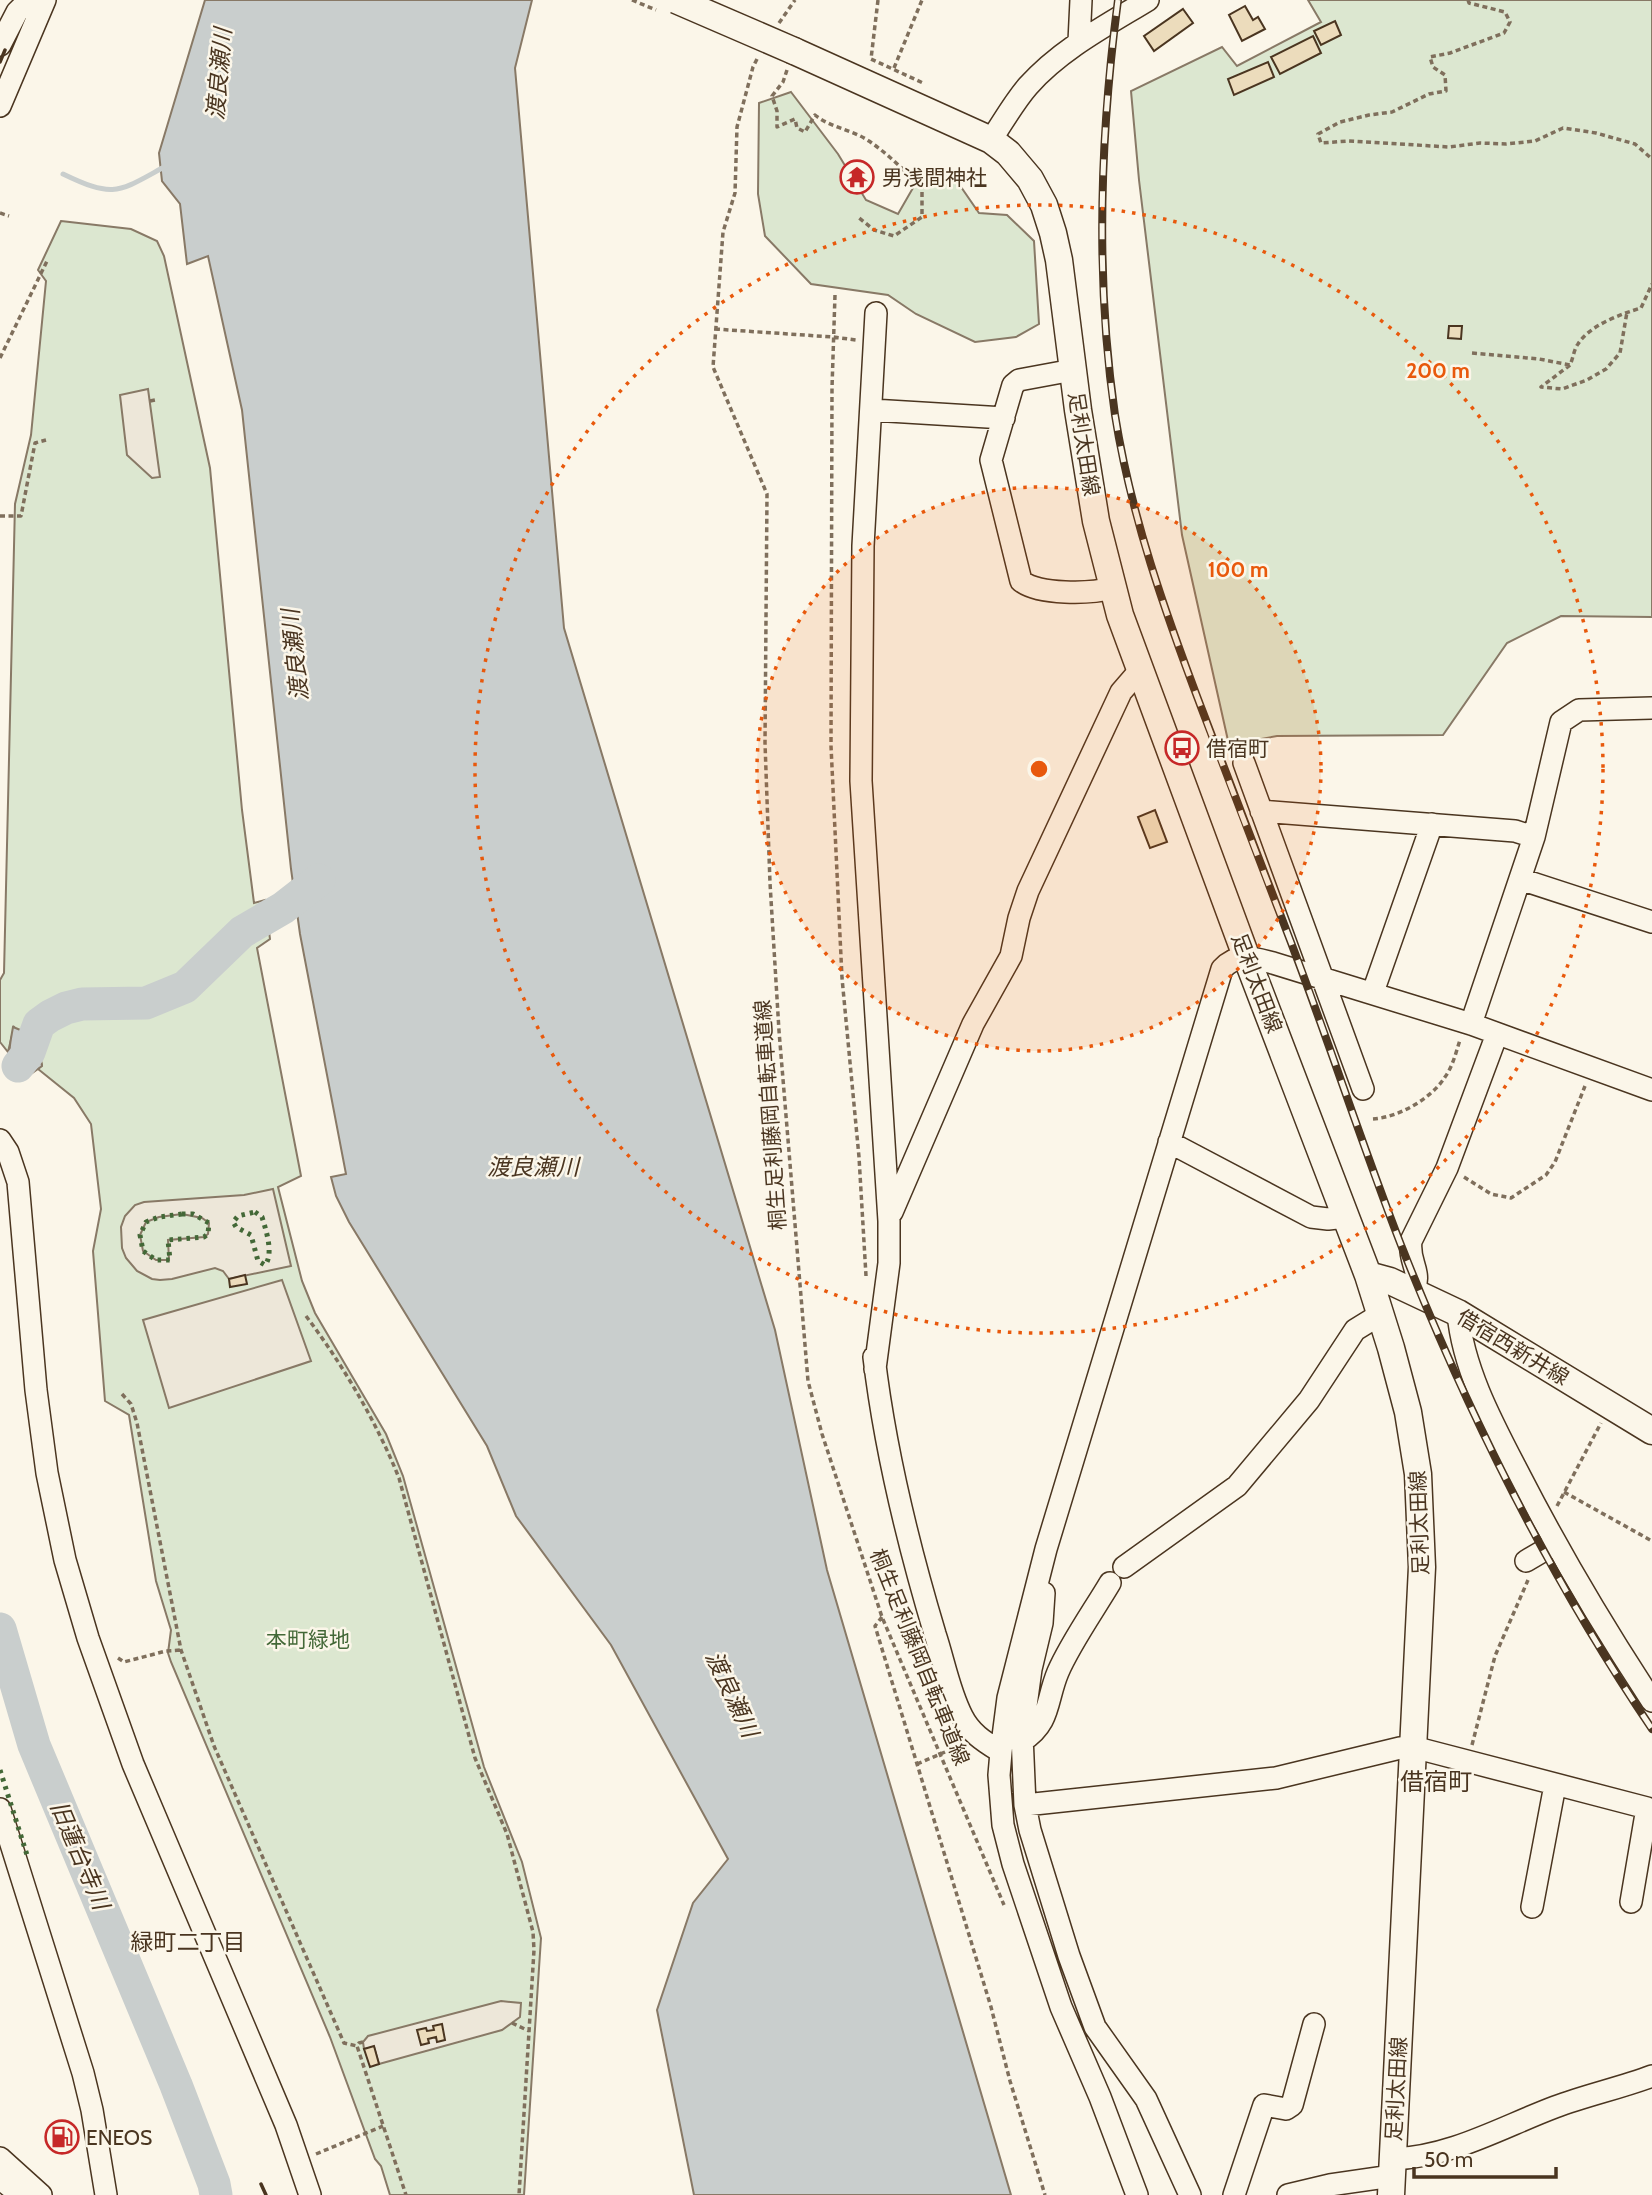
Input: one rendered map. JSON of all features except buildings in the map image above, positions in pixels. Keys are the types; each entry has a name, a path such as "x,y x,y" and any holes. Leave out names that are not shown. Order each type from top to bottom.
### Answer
{"main road":[{"name":"足利太田線","path":"676,0 791,60 991,140 1016,162 1030,179 1044,205 1059,260 1096,521 1112,588 1139,670 1368,1275 1408,1412 1421,1499 1422,1567 1392,2176"},
{"name":"借宿西新井線","path":"1368,1275 1390,1280 1458,1313 1652,1432"}],"street":[{"path":"0,45 17,12 29,0"},
{"path":"0,106 45,0"},
{"path":"1079,42 1082,0"},
{"path":"991,140 1028,86 1049,66 1079,42 1148,0"},
{"path":"875,1369 889,1263 889,1221 861,781 863,546 876,313"},
{"path":"1073,370 1019,380 1013,385 991,460 1021,581 1029,587 1083,592 1112,588"},
{"path":"872,410 1004,418"},
{"path":"889,1221 897,1195 973,1024 1011,956 1019,918 1038,868 1121,692 1139,670"},
{"path":"1471,1024 1534,837 1561,722 1579,710 1652,708"},
{"path":"1244,763 1363,1089"},
{"path":"1261,811 1515,831 1534,837"},
{"path":"1373,992 1432,824"},
{"path":"1521,879 1652,922"},
{"path":"1137,2195 1100,2097 1061,2007 1013,1864 1003,1825 999,1775 1008,1698 1046,1549 1222,969 1230,961 1246,956 1373,992 1471,1024 1652,1090"},
{"path":"1414,1292 1419,1278 1410,1252 1411,1241 1447,1168 1497,1034"},
{"path":"0,1140 8,1152 18,1182 36,1390 47,1473 65,1560 88,1638 134,1764 286,2124 310,2195"},
{"path":"1169,1142 1311,1217 1346,1217"},
{"path":"1458,1313 1469,1367 1500,1437 1555,1544 1652,1701"},
{"path":"1022,1741 1035,1733 1053,1693 1058,1672 1117,1575 1237,1486 1310,1400 1355,1330 1381,1314"},
{"path":"870,1330 900,1502 925,1600 955,1697 962,1717 976,1737 1001,1752"},
{"path":"1526,1561 1555,1544"},
{"path":"1046,1549 1042,1623 1031,1669 1022,1741 1025,1805 1030,1830 1069,1956 1095,2027 1146,2099 1190,2195"},
{"path":"1025,1805 1276,1778 1413,1747 1649,1808 1631,1902"},
{"path":"1532,1907 1555,1785"},
{"path":"0,1809 83,2073 106,2195"},
{"path":"1234,2195 1264,2105 1286,2109 1292,2105 1314,2024"},
{"path":"1289,2195 1330,2185 1392,2176 1406,2158 1487,2137 1556,2107 1652,2076"},
{"path":"7,2177 41,2195"}],"path":[{"path":"776,27 795,0"},
{"path":"871,59 878,0"},
{"path":"894,68 922,0"},
{"path":"1468,0 1469,3 1505,12 1510,23 1504,33 1450,53 1430,57 1433,67 1445,75 1446,91 1429,94 1392,112 1369,114 1340,122 1318,134 1321,143 1349,141 1449,147 1506,144 1535,141 1563,128 1596,132 1635,144 1652,159"},
{"name":"桐生足利藤岡自転車道線","path":"759,57 753,66 737,127 735,193 723,232 713,367 767,494 765,743 770,883 780,1045 808,1381 822,1434 882,1617 1004,1905"},
{"path":"791,60 783,82 772,96 777,111 777,127 795,119 797,128 805,132 815,115 827,124 844,128 868,140 922,188 922,217 894,236 874,230 858,217"},
{"path":"0,213 9,216"},
{"path":"0,358 47,261"},
{"path":"1627,313 1620,354 1606,369 1587,380 1562,389 1541,387 1570,365 1578,343 1598,326 1616,316 1641,308 1652,284"},
{"path":"715,329 844,339"},
{"path":"1472,353 1539,359 1570,365"},
{"path":"0,516 20,516 35,443 46,440"},
{"path":"1373,1119 1398,1114 1429,1094 1444,1079 1461,1036 1471,1024"},
{"path":"1447,1168 1492,1194 1511,1198 1546,1175 1555,1162 1592,1068"},
{"path":"306,1316 333,1355 383,1440 399,1478 475,1758 507,1834 533,1932 519,2195"},
{"path":"122,1394 131,1404 137,1423 181,1650 214,1746 342,2039 344,2043 357,2046"},
{"path":"1610,1406 1564,1492 1652,1541"},
{"path":"1468,1760 1495,1656 1528,1581 1526,1561"},
{"path":"882,1617 875,1626 1045,2195"},
{"path":"118,1658 124,1662 166,1651 181,1650"},
{"path":"917,1764 976,1737"},
{"path":"512,2023 529,2031"},
{"path":"357,2046 363,2042"},
{"path":"357,2046 406,2195"},
{"path":"314,2155 384,2126"}],"green space":[{"path":"1308,0 1652,0 1652,617 1561,616 1507,643 1443,735 1277,736 1229,745 1182,535 1139,180 1131,91 1222,47 1237,66 1321,22"},
{"path":"791,92 838,154 866,200 898,214 921,174 950,171 979,213 1007,215 1034,241 1039,324 1016,337 975,342 916,314 888,295 811,284 765,236 758,194 759,103"},
{"name":"本町緑地","path":"61,221 131,229 157,241 164,256 210,468 242,810 254,903 265,900 270,939 257,948 301,1176 278,1187 302,1281 315,1313 386,1434 403,1476 484,1767 522,1862 541,1938 524,2195 390,2195 330,2037 168,1653 171,1630 156,1581 129,1415 105,1401 93,1251 101,1209 91,1124 74,1098 38,1069 42,1065 39,1052 14,1027 8,1052 0,1042 15,504 31,435 46,281 38,270"}],"shaded area":[{"path":"148,389 160,477 152,478 127,455 120,395"},
{"path":"273,1189 291,1266 229,1279 223,1271 215,1268 160,1280 137,1271 126,1258 122,1248 121,1227 125,1216 135,1205 144,1202 244,1195","holes":["182,1214 202,1218 209,1223 208,1234 204,1237 168,1240 169,1260 156,1260 143,1251 140,1235 146,1222"]},
{"path":"282,1280 311,1361 169,1408 143,1320"},
{"path":"501,2001 521,2003 520,2017 502,2030 379,2064 374,2047 364,2049 363,2042 368,2036"}],"water":[{"name":"渡良瀬川","path":"205,0 532,0 515,68 564,628 775,1330 827,1570 1011,2195 694,2195 657,2010 693,1903 728,1859 611,1645 516,1516 487,1446 349,1222 336,1196 331,1177 346,1174 300,934 291,869 242,410 208,256 187,264 180,204 162,181 159,153"},
{"path":"13,1027 40,1038 42,1066 28,1076 10,1055"}],"waterway":[{"path":"63,174 94,187 116,189 137,182 166,166"},
{"name":"旧蓮台寺川","path":"18,1066 29,1052 39,1024 50,1016 82,1004 146,1003 185,987 242,932 283,908 319,880"},
{"name":"旧蓮台寺川","path":"0,1629 34,1745 176,2085 216,2195"}],"railway":[{"path":"1118,0 1104,155 1104,311 1115,415 1130,490 1150,563 1302,971 1386,1206 1454,1371 1545,1554 1652,1729"}],"hedge":[{"path":"255,1212 262,1217 268,1242 269,1255 265,1265 258,1261 251,1235 236,1227 233,1222 238,1216 255,1212"},
{"path":"182,1214 193,1214 209,1223 208,1234 204,1237 168,1240 170,1260 156,1260 143,1251 140,1235 146,1222 182,1214"},
{"path":"0,1770 27,1855"}],"wall":[{"path":"0,62 5,50"},
{"path":"261,2184 266,2195"}],"place":[{"name":"男浅間神社","path":"857,177"},
{"name":"借宿町","path":"1182,748"},
{"name":"ENEOS","path":"62,2137"}],"district":[{"name":"借宿町","path":"1436,1781"},
{"name":"緑町二丁目","path":"188,1942"}]}
